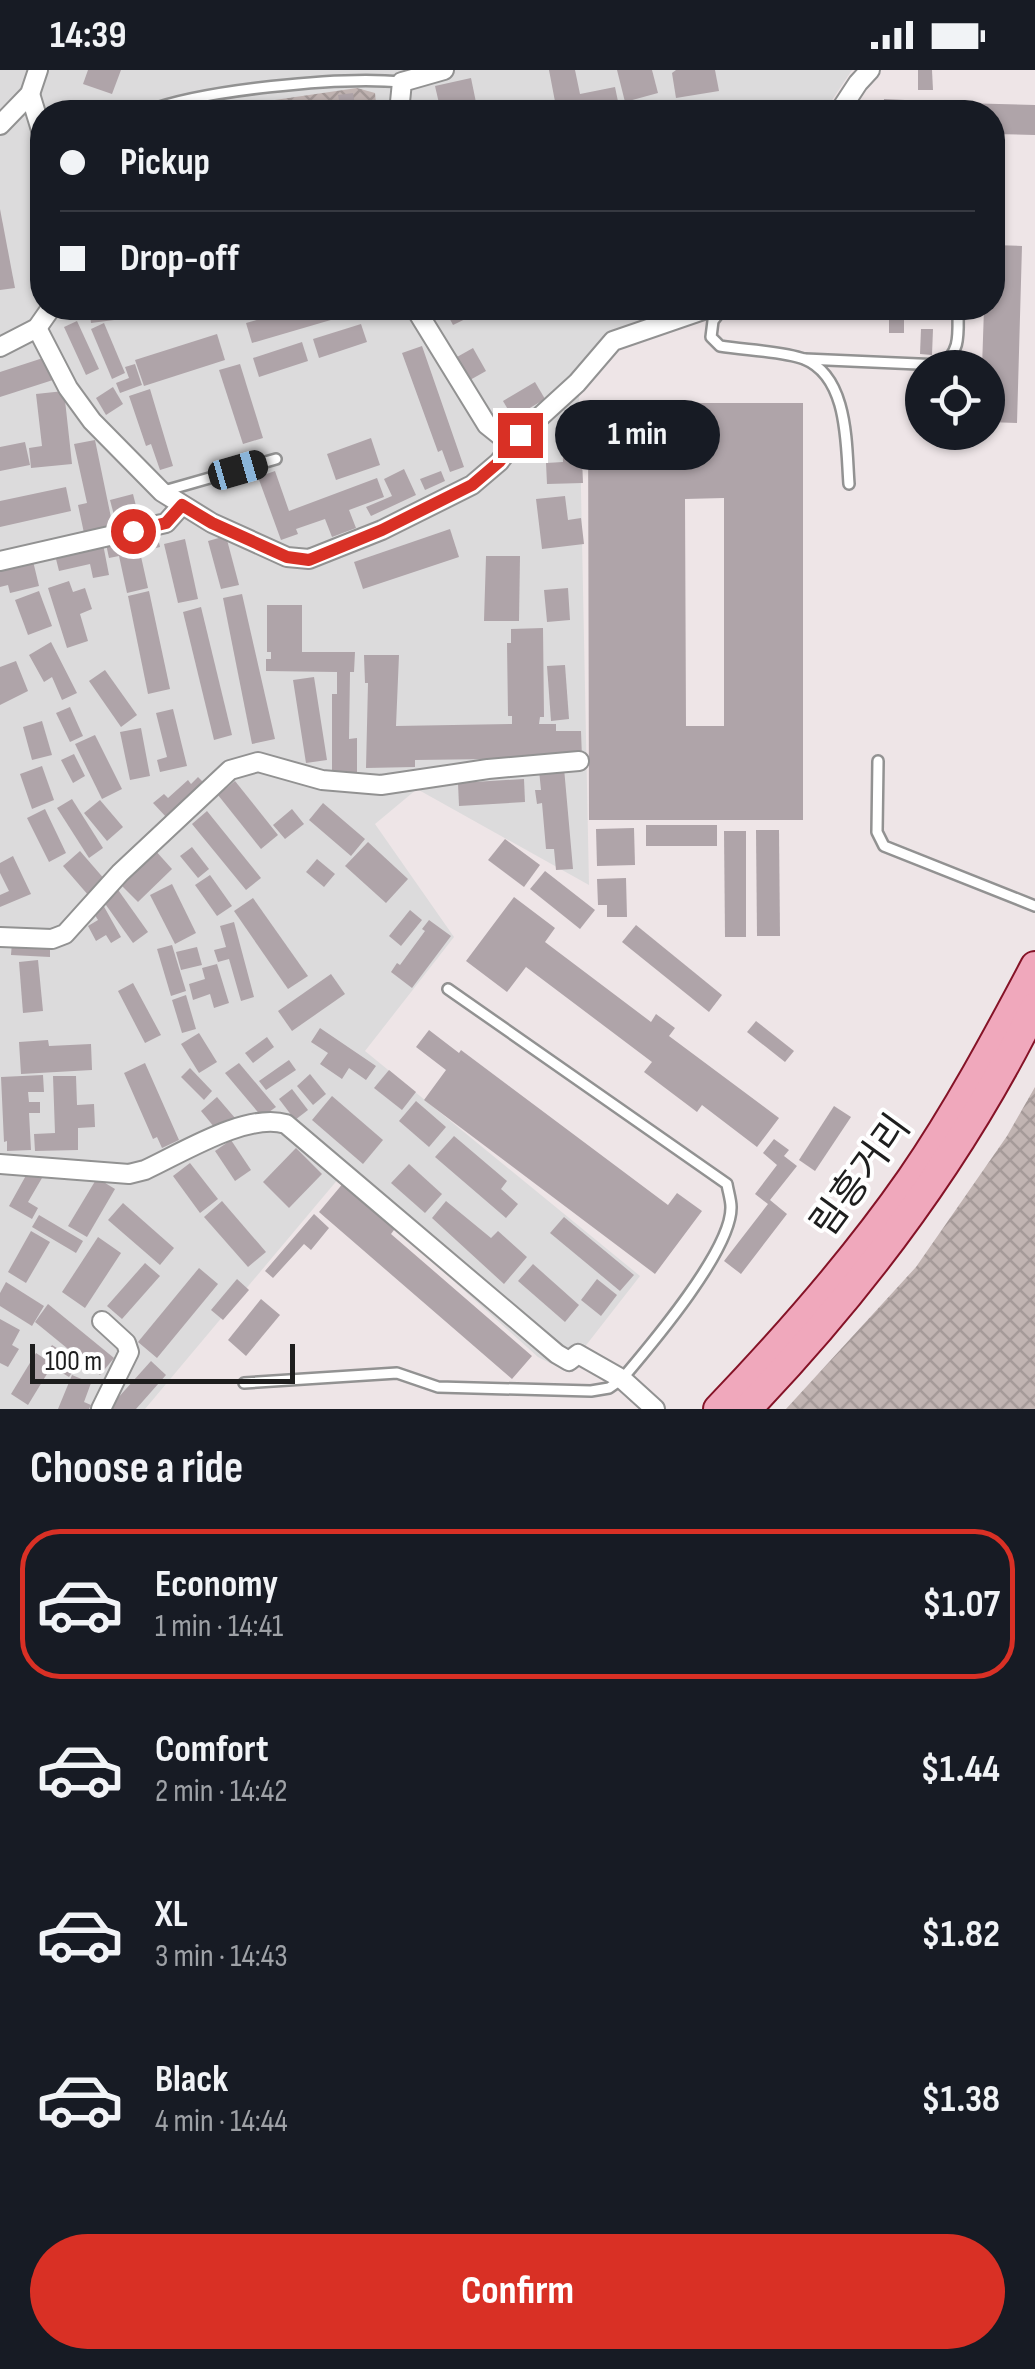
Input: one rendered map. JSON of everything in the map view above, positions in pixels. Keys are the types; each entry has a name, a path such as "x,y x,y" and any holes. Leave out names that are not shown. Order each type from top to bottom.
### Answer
{"main road":[{"name":"림흥거리","path":"718,1409 793,1331 911,1179 997,1038 1035,966"},
{"name":"림흥거리","path":"747,1409 807,1347 926,1194 1035,1007"}],"street":[{"path":"0,125 30,94 38,70"},
{"path":"400,100 402,82 444,70"},
{"path":"847,100 870,70"},
{"path":"30,94 32,100"},
{"path":"0,348 37,328 43,320"},
{"path":"422,320 487,425 512,446"},
{"path":"37,328 68,388 92,421 162,492 212,523 287,557 309,560 382,530 472,485 577,384 612,341 674,320"},
{"path":"0,561 166,523 182,505"},
{"path":"0,937 52,939 65,934 134,860 230,770 244,765 258,762 322,780 381,785 488,769 579,761"},
{"path":"0,1164 130,1174 242,1126 261,1121 286,1124 557,1354 569,1360 578,1354 622,1379 655,1409"},
{"path":"102,1320 126,1343 129,1352 102,1409"}],"lane":[{"path":"196,100 373,79 402,82"},
{"path":"714,320 711,337 720,346 805,360 941,365 954,357 958,320"},
{"path":"805,360 824,374 844,410 849,484"},
{"path":"162,492 276,460"},
{"path":"878,761 877,832 884,846 1035,906"},
{"path":"244,1383 397,1373 438,1387 590,1391 610,1388 622,1379 686,1302 726,1229 732,1210 727,1184 448,989"}],"shaded area":[{"path":"0,70 852,70 832,100 30,100 30,320 642,320 607,336 579,392 589,885 417,789 375,824 454,937 365,1051 640,1276 566,1371 538,1357 339,1178 145,1409 0,1409"},
{"path":"357,88 375,93 376,100 274,100"},
{"path":"1035,1087 1035,1409 786,1409 916,1267 1007,1136"}],"building":[{"path":"88,70 121,70 112,94 83,84"},
{"path":"549,70 575,70 580,94 615,87 618,100 555,100"},
{"path":"617,70 652,70 658,93 624,100"},
{"path":"715,70 719,91 676,98 672,73"},
{"path":"918,70 932,70 933,90 918,90"},
{"path":"471,78 476,100 438,100 435,86"},
{"path":"353,93 354,100 339,100 338,95"},
{"path":"1005,104 1035,105 1035,135 1005,134"},
{"path":"0,209 15,288 0,290"},
{"path":"1005,245 1022,246 1017,423 1005,423 1005,350 983,350 984,320 1005,320"},
{"path":"257,320 331,320 252,343 246,323"},
{"path":"889,320 904,320 904,333 889,333"},
{"path":"77,321 99,369 86,375 64,327"},
{"path":"104,323 125,373 112,379 91,329"},
{"path":"361,324 367,342 319,358 313,339"},
{"path":"921,329 933,329 932,350 920,350"},
{"path":"217,334 225,360 144,386 135,360"},
{"path":"302,342 308,361 259,377 253,358"},
{"path":"422,346 464,467 450,472 442,450 438,452 402,353"},
{"path":"473,348 486,371 470,380 457,357"},
{"path":"46,357 53,380 0,397 0,372"},
{"path":"135,364 142,385 120,393 116,383 129,378 125,367"},
{"path":"240,364 263,438 243,444 219,370"},
{"path":"535,382 545,399 513,418 503,401"},
{"path":"113,387 123,404 106,415 96,398"},
{"path":"150,389 173,466 160,470 151,444 146,446 129,396"},
{"path":"64,391 72,464 31,468 29,448 42,446 36,394"},
{"path":"588,403 803,403 803,820 589,820","holes":["724,498 724,726 686,726 685,499"]},
{"path":"581,434 583,483 547,484 546,463 563,462 562,435"},
{"path":"371,438 380,465 336,480 327,454"},
{"path":"95,440 113,527 84,533 78,505 87,503 74,444"},
{"path":"25,442 30,465 0,471 0,447"},
{"path":"404,469 416,495 371,516 366,507 392,496 384,479"},
{"path":"275,471 289,511 377,478 384,497 349,510 356,528 332,537 325,519 296,529 298,534 281,540 258,477"},
{"path":"441,471 445,481 425,490 420,479"},
{"path":"66,487 71,511 0,527 0,501"},
{"path":"133,494 138,514 115,519 110,500"},
{"path":"565,496 568,520 581,518 584,544 542,549 536,499"},
{"path":"450,529 459,557 363,589 354,562"},
{"path":"157,533 160,547 140,552 148,588 127,593 119,556 109,558 106,544"},
{"path":"226,536 239,585 221,589 208,541"},
{"path":"185,539 198,599 178,603 164,544"},
{"path":"103,544 109,575 93,578 90,564 59,571 55,555"},
{"path":"486,556 520,556 519,621 484,621"},
{"path":"33,561 39,586 10,593 8,585 0,587 0,569"},
{"path":"69,581 73,592 85,588 92,609 80,614 88,641 67,648 48,588"},
{"path":"568,588 570,620 547,622 544,590"},
{"path":"39,591 52,626 28,635 15,600"},
{"path":"149,591 170,689 148,694 128,596"},
{"path":"242,594 275,739 252,744 223,598"},
{"path":"267,605 302,605 302,652 355,652 354,672 350,672 349,739 357,738 357,779 332,776 332,694 337,694 337,672 266,671 266,659 271,659 271,652 267,652"},
{"path":"201,607 232,735 214,740 183,612"},
{"path":"543,628 544,717 540,717 539,724 556,724 556,731 581,731 582,758 415,760 415,767 366,768 368,683 364,655 399,655 396,726 512,724 512,716 508,716 507,643 511,643 511,629"},
{"path":"51,642 77,693 62,700 52,677 44,682 29,655"},
{"path":"16,661 28,691 0,705 0,667"},
{"path":"565,665 569,719 551,721 547,666"},
{"path":"105,670 137,715 121,727 89,681"},
{"path":"314,677 327,760 306,763 293,680"},
{"path":"70,707 83,736 70,742 56,713"},
{"path":"173,709 187,766 160,772 157,760 167,757 156,713"},
{"path":"42,721 52,755 32,760 23,727"},
{"path":"141,728 150,776 130,780 120,732"},
{"path":"95,735 122,789 102,799 75,744"},
{"path":"74,754 85,776 73,783 61,760"},
{"path":"42,766 54,800 32,809 20,774"},
{"path":"564,768 573,869 556,870 554,849 546,849 542,803 537,804 535,790 541,790 539,770"},
{"path":"198,777 206,785 168,819 153,803 164,794 168,798 188,780 191,784"},
{"path":"524,779 525,802 459,806 458,783"},
{"path":"235,781 278,835 261,849 218,795"},
{"path":"72,799 103,848 89,858 57,808"},
{"path":"100,800 123,827 107,841 84,813"},
{"path":"323,803 365,839 351,856 309,820"},
{"path":"45,809 66,853 49,862 27,818"},
{"path":"292,809 304,824 285,839 273,825"},
{"path":"207,811 261,878 246,890 192,824"},
{"path":"646,825 717,825 717,846 646,846"},
{"path":"634,828 635,865 597,866 596,829"},
{"path":"756,830 779,830 780,936 757,936"},
{"path":"724,831 746,831 746,937 725,937"},
{"path":"505,839 540,865 524,887 488,860"},
{"path":"368,842 408,879 386,903 345,866"},
{"path":"192,847 209,869 198,878 180,856"},
{"path":"154,849 172,869 138,902 119,883"},
{"path":"80,851 106,881 89,896 63,866"},
{"path":"13,856 31,894 0,907 0,895 9,891 0,873 0,863"},
{"path":"317,859 335,874 324,887 306,872"},
{"path":"545,871 595,910 580,929 530,889"},
{"path":"210,875 232,906 217,916 195,885"},
{"path":"626,878 627,917 607,917 607,905 598,905 597,879"},
{"path":"172,884 196,933 175,944 150,895"},
{"path":"116,887 148,932 133,943 101,898"},
{"path":"514,897 555,928 545,942 651,1022 656,1014 675,1028 669,1036 779,1118 757,1147 702,1105 697,1112 644,1072 652,1062 526,967 507,992 466,961"},
{"path":"253,898 308,976 288,989 234,911"},
{"path":"102,903 121,937 111,943 106,935 96,941 88,926 98,920 91,909"},
{"path":"410,910 422,920 401,946 389,936"},
{"path":"429,920 451,936 412,988 391,972 425,931 422,929"},
{"path":"234,922 254,997 241,1001 229,959 218,962 214,950 226,947 220,926"},
{"path":"636,925 722,995 709,1012 622,942"},
{"path":"12,942 50,944 50,957 11,955"},
{"path":"172,945 186,991 171,996 157,949"},
{"path":"197,947 202,965 181,970 176,952"},
{"path":"38,960 43,1011 23,1013 19,962"},
{"path":"217,964 229,1003 214,1008 210,994 193,1000 189,984 205,979 202,968"},
{"path":"331,974 345,994 292,1031 278,1011"},
{"path":"133,983 161,1035 145,1043 118,991"},
{"path":"186,995 196,1029 182,1033 172,1000"},
{"path":"756,1021 794,1051 785,1062 747,1032"},
{"path":"320,1028 376,1066 366,1080 349,1068 342,1079 320,1064 328,1053 311,1042"},
{"path":"429,1030 668,1205 677,1193 702,1211 655,1274 424,1100 446,1070 416,1047"},
{"path":"199,1033 217,1062 199,1073 181,1044"},
{"path":"267,1037 274,1047 253,1063 245,1053"},
{"path":"48,1040 49,1046 91,1044 92,1070 21,1074 19,1042"},
{"path":"289,1060 296,1070 266,1090 259,1081"},
{"path":"145,1063 179,1140 162,1148 157,1137 153,1139 124,1073"},
{"path":"239,1063 276,1107 262,1117 225,1073"},
{"path":"190,1068 212,1091 204,1100 181,1077"},
{"path":"389,1070 416,1092 402,1110 374,1088"},
{"path":"310,1074 326,1094 313,1105 297,1086"},
{"path":"43,1075 44,1092 28,1092 29,1102 40,1102 40,1113 29,1113 31,1150 7,1151 1,1077"},
{"path":"53,1076 76,1076 77,1105 94,1104 95,1127 78,1128 78,1150 35,1151 34,1134 55,1133"},
{"path":"292,1089 308,1110 295,1120 279,1099"},
{"path":"332,1096 383,1140 363,1164 312,1120"},
{"path":"217,1097 235,1118 219,1133 201,1111"},
{"path":"416,1101 446,1127 429,1147 399,1121"},
{"path":"834,1106 851,1117 815,1171 799,1160"},
{"path":"454,1136 507,1181 501,1189 518,1204 506,1218 435,1157"},
{"path":"774,1139 789,1150 784,1156 797,1166 770,1200 787,1214 741,1274 724,1261 768,1204 755,1194 777,1165 763,1153"},
{"path":"231,1140 251,1170 235,1181 215,1151"},
{"path":"296,1148 322,1174 289,1208 263,1182"},
{"path":"190,1163 218,1199 200,1213 173,1176"},
{"path":"409,1164 442,1194 425,1213 391,1183"},
{"path":"29,1170 42,1178 28,1202 38,1208 32,1219 9,1206"},
{"path":"97,1178 115,1189 87,1237 68,1226"},
{"path":"345,1181 397,1226 391,1234 532,1356 512,1379 319,1212"},
{"path":"222,1201 266,1252 248,1267 204,1217"},
{"path":"446,1201 491,1238 498,1231 527,1257 504,1284 432,1218"},
{"path":"123,1203 174,1248 160,1265 108,1220"},
{"path":"314,1214 329,1228 311,1250 304,1244 273,1278 265,1271"},
{"path":"39,1215 83,1241 76,1253 32,1227"},
{"path":"564,1217 634,1275 620,1291 550,1233"},
{"path":"31,1231 50,1242 26,1283 8,1272"},
{"path":"98,1237 121,1253 85,1308 62,1292"},
{"path":"145,1263 160,1276 122,1319 107,1306"},
{"path":"533,1264 579,1305 565,1322 518,1281"},
{"path":"199,1268 218,1284 157,1358 138,1342"},
{"path":"237,1279 249,1290 223,1320 211,1310"},
{"path":"597,1279 617,1295 601,1316 581,1300"},
{"path":"6,1282 44,1306 32,1326 0,1306 0,1293"},
{"path":"261,1299 280,1315 246,1356 228,1340"},
{"path":"48,1304 114,1358 100,1375 35,1322"},
{"path":"0,1319 20,1330 12,1345 19,1349 8,1367 0,1363"},
{"path":"52,1345 79,1362 69,1377 56,1369 60,1364 46,1355"},
{"path":"36,1353 53,1364 28,1405 11,1394"},
{"path":"151,1361 166,1375 136,1409 108,1409"},
{"path":"72,1375 91,1383 84,1402 91,1405 89,1409 58,1409"}],"route":[{"path":"133,531 166,523 182,505 287,557 309,560 382,530 472,485 499,462 520,435"}]}
